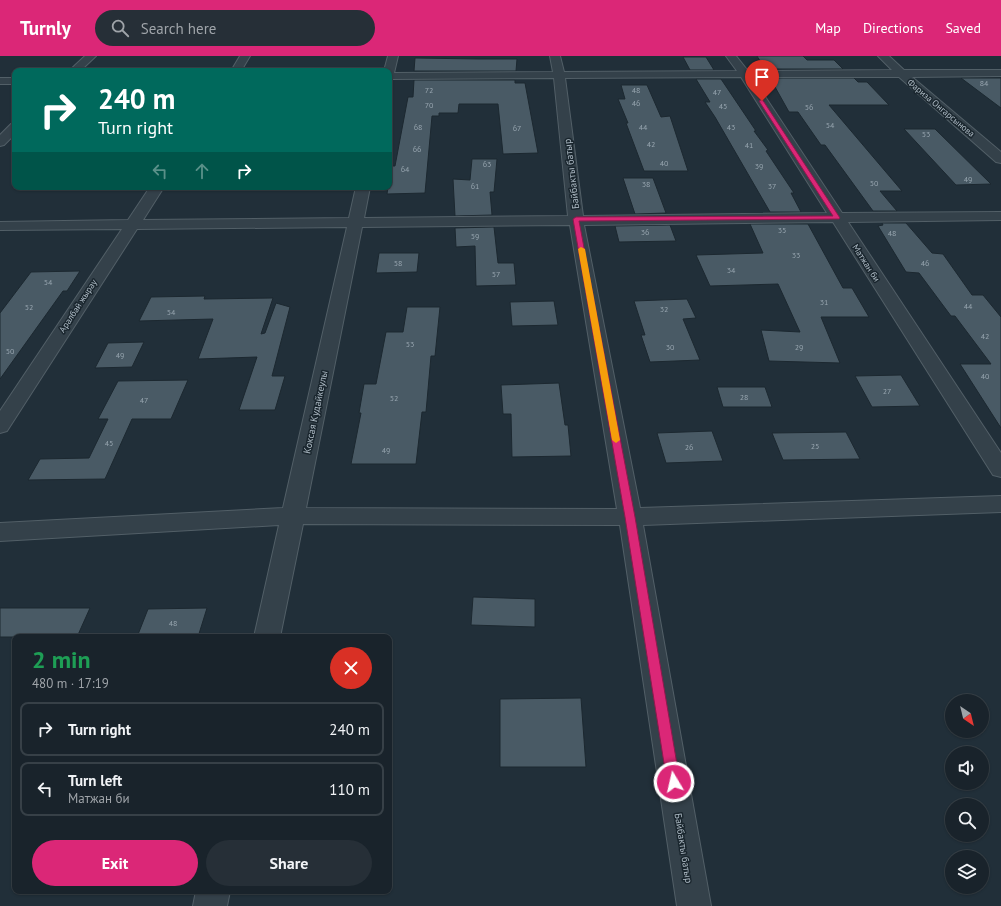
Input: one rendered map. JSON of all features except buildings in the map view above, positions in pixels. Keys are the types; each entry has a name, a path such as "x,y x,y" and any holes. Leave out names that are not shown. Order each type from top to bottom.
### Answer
{"street":[{"path":"77,68 91,56"},
{"path":"238,68 245,56"},
{"path":"390,68 393,56"},
{"name":"Матжан би","path":"732,56 1001,470"},
{"name":"Фариза Онгарсынова","path":"883,56 1001,159"},
{"path":"392,76 557,66 745,74 1001,73"},
{"name":"Байбакты батыр","path":"557,66 576,219 630,517 694,906"},
{"path":"0,81 12,81"},
{"path":"0,142 12,130"},
{"name":"Аралбай жырау","path":"0,426 155,190"},
{"name":"Коксая Кудайкеулы","path":"268,634 362,190"},
{"path":"0,226 576,219 1001,216"},
{"path":"0,532 293,516 630,517 1001,504"},
{"path":"210,906 212,894"}],"slow traffic":[{"path":"581,249 616,440"}],"route":[{"path":"674,782 630,517 576,219 837,218 762,101"}]}
